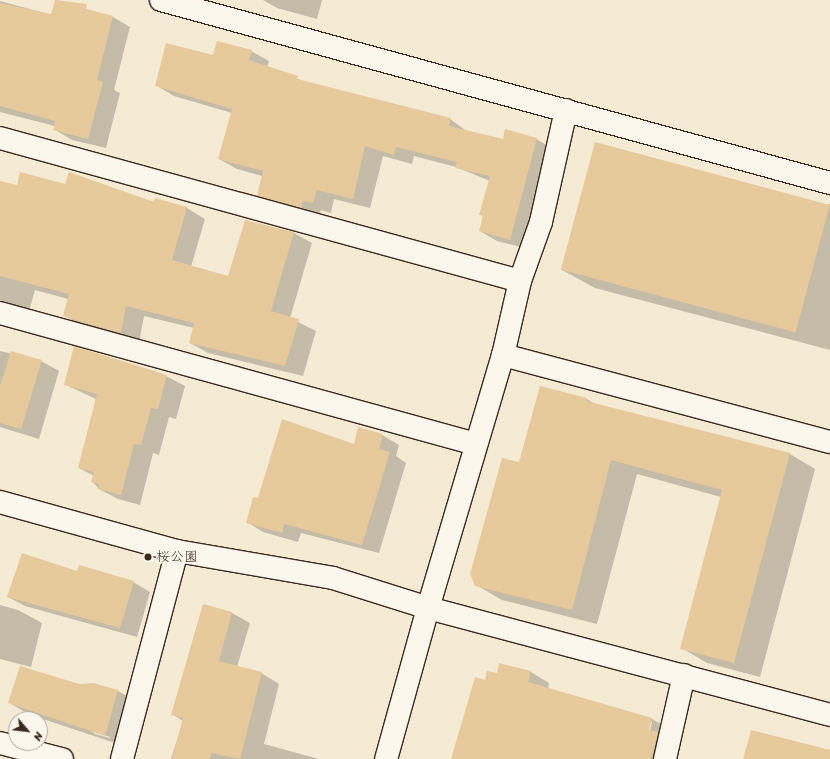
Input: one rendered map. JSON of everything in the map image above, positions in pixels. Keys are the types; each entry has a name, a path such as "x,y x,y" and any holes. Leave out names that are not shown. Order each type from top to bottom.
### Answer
{"street":[{"path":"161,0 220,8 566,110 830,183"},
{"path":"386,759 475,444 503,355 520,281 541,222 566,110"},
{"path":"0,138 520,281"},
{"path":"0,313 475,444"},
{"path":"503,355 830,442"},
{"path":"0,502 177,551 333,578 428,608 830,715"},
{"path":"122,759 177,551"},
{"path":"665,759 684,675"},
{"path":"0,743 62,759"}],"building":[{"path":"55,0 87,4 86,9 113,16 97,80 103,82 88,139 53,130 55,121 0,106 0,3 51,14"},
{"path":"217,41 252,50 249,60 298,76 297,79 451,118 449,126 503,139 505,129 537,138 510,240 479,231 483,216 479,215 490,176 455,168 457,162 396,147 394,155 365,146 353,199 317,190 313,203 303,201 301,208 257,196 263,171 218,159 232,109 155,86 166,43 213,55"},
{"path":"595,142 830,205 796,332 561,270"},
{"path":"20,172 65,184 69,172 154,202 155,198 187,207 172,260 228,276 245,220 294,232 271,311 299,319 285,366 189,343 194,323 126,306 121,333 81,322 63,316 69,294 0,276 0,181 17,185"},
{"path":"74,346 167,375 158,409 151,408 141,445 134,444 121,495 98,489 99,484 91,482 94,472 78,468 97,394 64,385"},
{"path":"11,351 42,360 21,429 0,423 0,386"},
{"path":"540,386 587,398 586,401 790,453 734,663 680,649 722,490 611,460 572,610 475,586 470,574 502,458 519,462"},
{"path":"282,419 354,444 358,427 383,434 379,449 390,452 362,545 284,524 282,533 246,523 253,497 258,498"},
{"path":"22,553 77,571 79,565 134,581 120,628 7,597"},
{"path":"203,604 232,612 219,661 262,672 240,759 211,753 210,759 172,759 183,718 171,715"},
{"path":"499,663 531,671 528,682 652,718 649,730 658,732 651,759 451,759 475,677 485,680 487,671 497,673"},
{"path":"20,666 79,684 93,683 118,690 105,736 48,717 48,711 32,711 8,703"},
{"path":"751,730 830,750 830,759 743,759"}],"place":[{"name":"桜公園","path":"148,557"}]}
